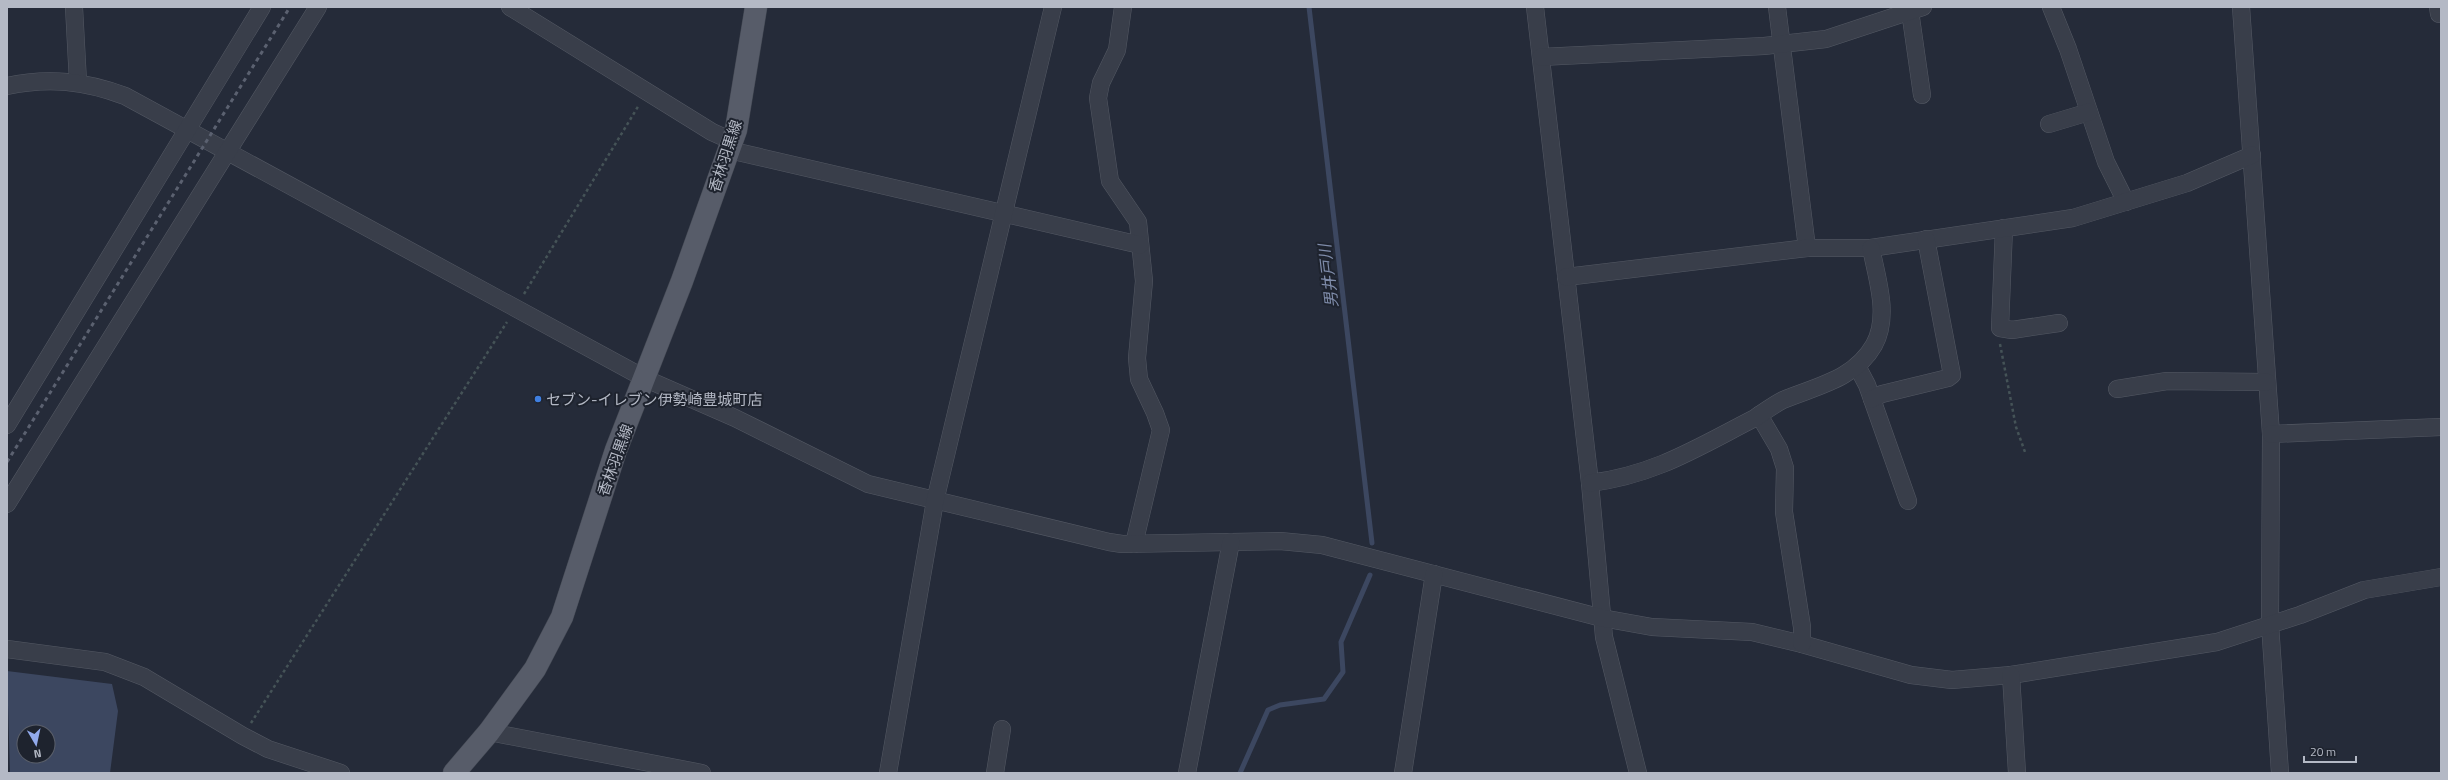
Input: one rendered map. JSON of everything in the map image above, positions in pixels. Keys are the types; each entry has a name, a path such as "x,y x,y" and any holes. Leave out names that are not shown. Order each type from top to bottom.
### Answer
{"main road":[{"name":"香林羽黒線","path":"454,773 489,732 535,669 562,617 616,450 646,379 736,130 756,7"}],"street":[{"path":"74,7 78,82"},
{"path":"7,425 262,7"},
{"path":"7,504 227,150 318,7"},
{"path":"510,7 712,132 730,146 1004,214 1140,245"},
{"path":"888,773 935,501 1053,7"},
{"path":"1124,7 1117,50 1101,83 1098,98 1110,182 1138,222 1144,281 1137,358 1139,380 1155,413 1161,430 1134,544"},
{"path":"1535,7 1590,484 1604,636 1638,773"},
{"path":"1777,7 1807,248"},
{"path":"2051,7 2106,162 2126,202"},
{"path":"2241,7 2271,434 2270,624 2280,773"},
{"path":"1541,57 1782,44 1826,39 1916,9 1922,95"},
{"path":"7,86 46,80 78,82 102,87 125,96 227,150 646,379 735,418 861,481 935,501 1103,541 1134,544 1280,541 1322,544 1602,618 1652,627 1752,632 1802,644 1894,670 1931,678 1952,680 2011,674 2217,642 2364,590 2441,577"},
{"path":"2049,124 2088,112"},
{"path":"1566,277 1807,248 1871,248 2073,218 2187,183 2252,155"},
{"path":"2004,228 2000,328 2012,330 2059,323"},
{"path":"1872,398 1882,394 1948,378 1952,375 1926,239"},
{"path":"1590,484 1608,481 1675,461 1782,401 1829,384 1857,366 1874,345 1881,328 1882,312 1871,248"},
{"path":"1857,366 1872,398 1908,501"},
{"path":"2117,390 2167,381 2267,382"},
{"path":"1759,415 1779,449 1785,468 1784,512 1802,627 1802,644"},
{"path":"2271,434 2441,427"},
{"path":"1187,773 1231,542"},
{"path":"1403,773 1434,574"},
{"path":"7,649 105,662 144,677 243,736 268,749 341,773"},
{"path":"2011,674 2017,773"},
{"path":"995,773 1002,729"},
{"path":"489,732 635,767 702,773"}],"path":[{"path":"243,736 516,308 648,92"},
{"path":"2000,328 1998,338 2012,407 2025,452"}],"water":[{"path":"7,671 112,684 118,711 110,773 10,773"}],"waterway":[{"name":"男井戸川","path":"1309,7 1372,543"},
{"name":"男井戸川","path":"1240,773 1268,710 1280,705 1324,699 1343,672 1341,642 1370,575"}],"railway":[{"path":"7,462 290,7"}],"place":[{"name":"セブン-イレブン伊勢崎豊城町店","path":"538,399"}]}
